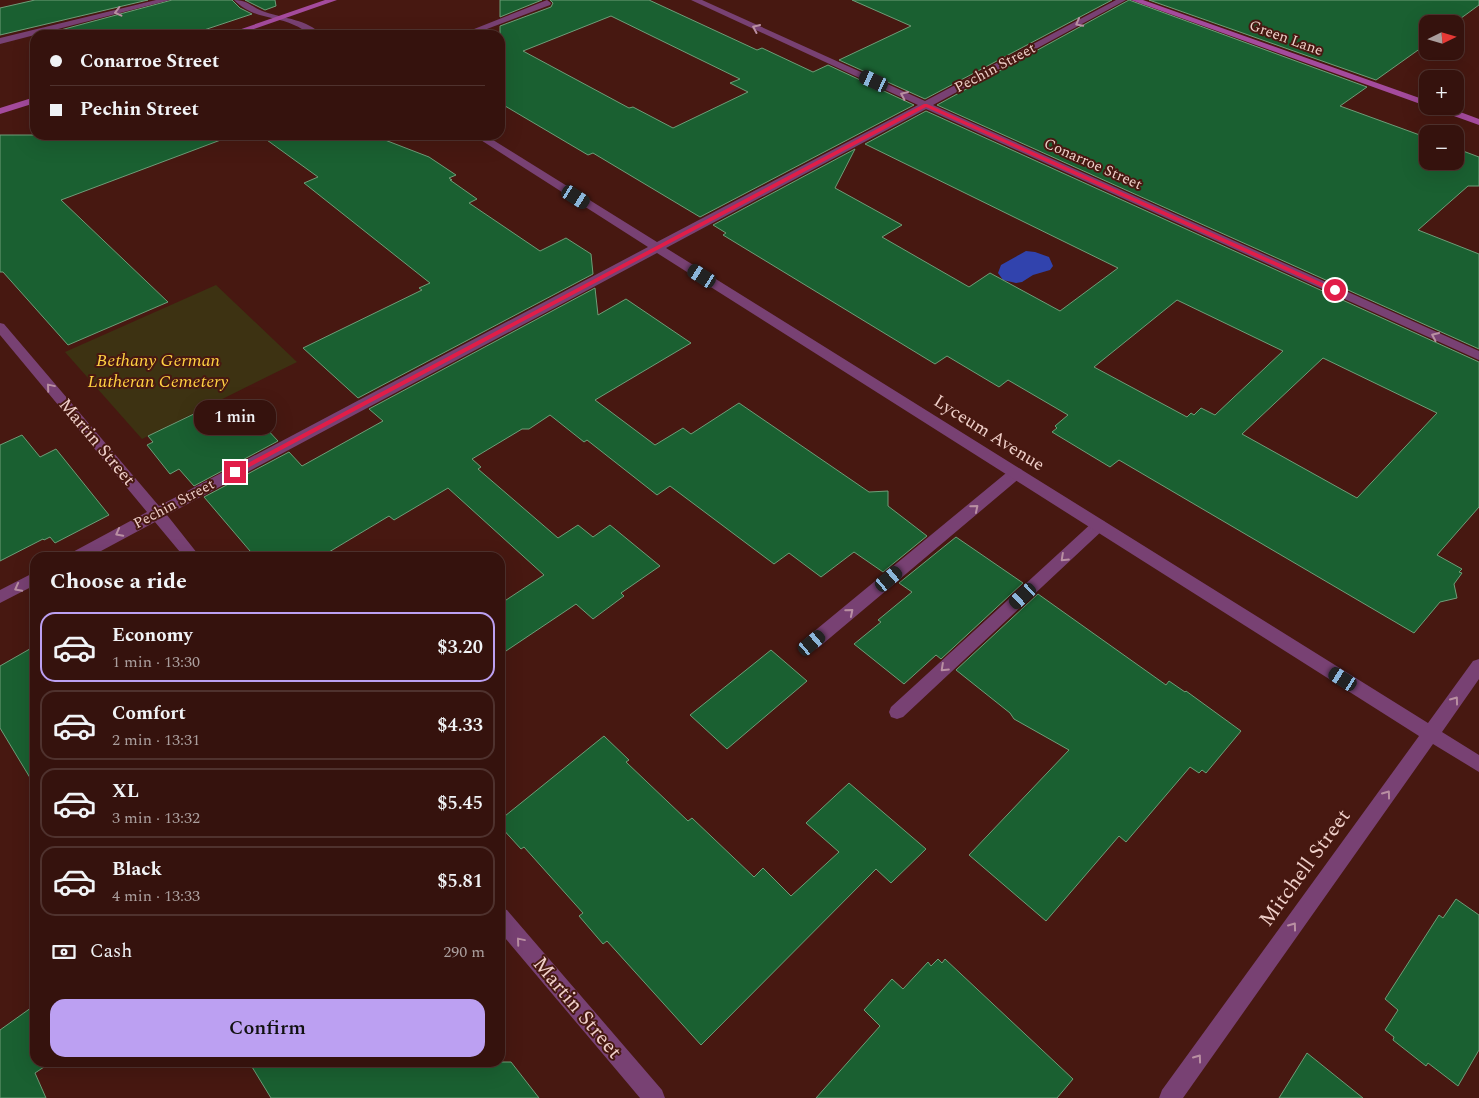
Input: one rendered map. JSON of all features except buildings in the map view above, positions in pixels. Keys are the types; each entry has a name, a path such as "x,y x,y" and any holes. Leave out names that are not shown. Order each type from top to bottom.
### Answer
{"main road":[{"path":"242,30 333,0"},
{"name":"Green Lane","path":"1135,0 1419,101"},
{"path":"0,111 30,102"},
{"path":"1459,115 1479,122"}],"street":[{"path":"45,30 166,0"},
{"path":"238,0 261,14 296,22 310,30"},
{"name":"Conarroe Street","path":"696,0 1479,356"},
{"name":"Pechin Street","path":"85,552 1122,0"},
{"path":"476,30 547,3"},
{"path":"0,41 30,34"},
{"name":"Lyceum Avenue","path":"486,140 1479,764"},
{"name":"Martin Street","path":"0,327 189,552"},
{"path":"812,643 1016,473"},
{"path":"897,712 1099,524"},
{"path":"0,597 30,581"},
{"name":"Mitchell Street","path":"1170,1098 1479,666"},
{"name":"Martin Street","path":"505,923 654,1098"}],"green space":[{"name":"Bethany German Lutheran Cemetery","path":"216,285 297,362 142,439 65,352"}],"shaded area":[{"path":"1026,251 1049,257 1053,266 1050,270 1033,275 1022,282 1016,283 1003,280 998,273 1001,265"}],"route":[{"path":"235,472 706,220 926,105 1335,290"}]}
